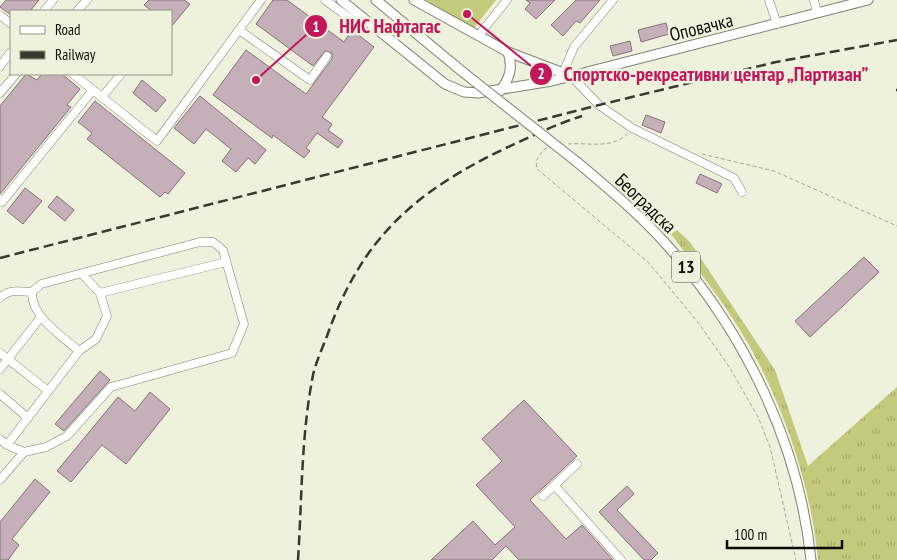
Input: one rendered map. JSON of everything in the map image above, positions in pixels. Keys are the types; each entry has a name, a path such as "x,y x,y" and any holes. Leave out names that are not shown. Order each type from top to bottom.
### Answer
{"main road":[{"name":"Оповачка","path":"341,0 445,84 464,92 500,91 868,0"},
{"name":"Београдска","path":"376,0 464,73 577,162 634,211 665,242 705,292 734,336 763,389 784,443 799,494 811,560"},
{"path":"414,0 508,52 567,75"},
{"path":"500,91 506,83 511,68 508,52"}],"street":[{"path":"45,10 53,0"},
{"path":"78,10 86,0"},
{"path":"74,75 157,141 261,0"},
{"path":"325,0 358,24"},
{"path":"479,35 507,0"},
{"path":"613,0 574,47 567,75 599,105 632,128 734,178 742,192"},
{"path":"769,0 777,24"},
{"path":"814,0 817,14"},
{"path":"0,15 10,23"},
{"path":"239,30 310,80 327,56"},
{"path":"0,66 10,53"},
{"path":"0,93 15,75"},
{"path":"102,97 120,75"},
{"path":"0,200 2,202 93,90"},
{"path":"0,298 5,293 11,291 32,292 41,284 200,242 213,242 223,250 244,324 232,353 111,387 67,436 46,447 24,452 7,445 0,439"},
{"path":"100,293 226,262"},
{"path":"7,445 47,390 79,351 96,339 107,316 100,293 82,274"},
{"path":"32,292 32,301 41,317 79,351"},
{"path":"0,369 41,317"},
{"path":"0,353 47,390"},
{"path":"0,394 28,418"},
{"path":"0,480 24,452"},
{"path":"543,496 578,464"},
{"path":"554,486 621,560"}],"path":[{"path":"566,145 596,146 622,139 632,128"},
{"path":"552,146 543,150 536,161 537,169 648,262 697,321 730,368 759,419 770,446 796,560"},
{"path":"701,154 774,171 897,226"}],"green space":[{"path":"426,0 496,0 473,29"},
{"path":"677,230 690,242 775,370 808,466 897,387 897,560 818,560 815,535 804,483 779,407 757,360 738,327 717,295 671,234"}],"building":[{"path":"6,0 39,0 31,10 10,10 10,14 0,7"},
{"path":"149,0 184,0 190,4 172,26 172,10 151,10 144,5"},
{"path":"273,0 287,0 344,42 352,30 374,47 322,117 332,124 328,130 343,141 338,148 317,133 306,148 310,151 304,158 273,135 272,138 213,95 246,50 306,94 332,59 332,53 325,51 313,66 256,24"},
{"path":"526,0 555,0 536,19 525,9 530,3"},
{"path":"576,0 600,0 580,23 576,21 563,36 551,25"},
{"path":"666,23 669,34 641,42 638,30"},
{"path":"630,41 632,51 613,56 610,46"},
{"path":"25,75 37,80 41,75 63,75 80,89 67,105 71,107 0,194 0,106"},
{"path":"142,80 166,100 156,112 133,93"},
{"path":"200,96 266,150 255,164 248,158 236,172 222,161 231,149 206,129 194,144 174,128"},
{"path":"95,101 185,173 168,194 165,192 160,197 87,139 92,133 78,122"},
{"path":"646,115 665,122 661,133 642,125"},
{"path":"700,174 722,184 717,193 696,183"},
{"path":"25,188 42,201 23,224 7,211"},
{"path":"57,196 74,210 65,221 48,207"},
{"path":"864,257 879,272 810,337 795,321"},
{"path":"100,371 110,380 64,431 55,424"},
{"path":"150,392 170,409 126,464 102,445 71,482 57,471 118,397 135,411"},
{"path":"524,400 577,456 530,500 566,539 582,525 613,560 519,560 506,546 492,560 431,560 473,521 495,545 515,527 476,485 502,461 482,439"},
{"path":"35,479 50,492 12,539 19,545 8,560 0,560 0,522"},
{"path":"627,486 634,494 617,510 658,553 651,560 644,560 599,512"}],"railway":[{"path":"0,258 599,105 776,62 897,40"},
{"path":"298,560 304,444 313,375 341,302 356,272 374,245 395,222 418,201 444,182 506,148 582,116"}],"place":[{"name":"Спортско-рекреативни центар „Партизан”","path":"467,14"},
{"name":"НИС Нафтагас","path":"256,80"}]}
